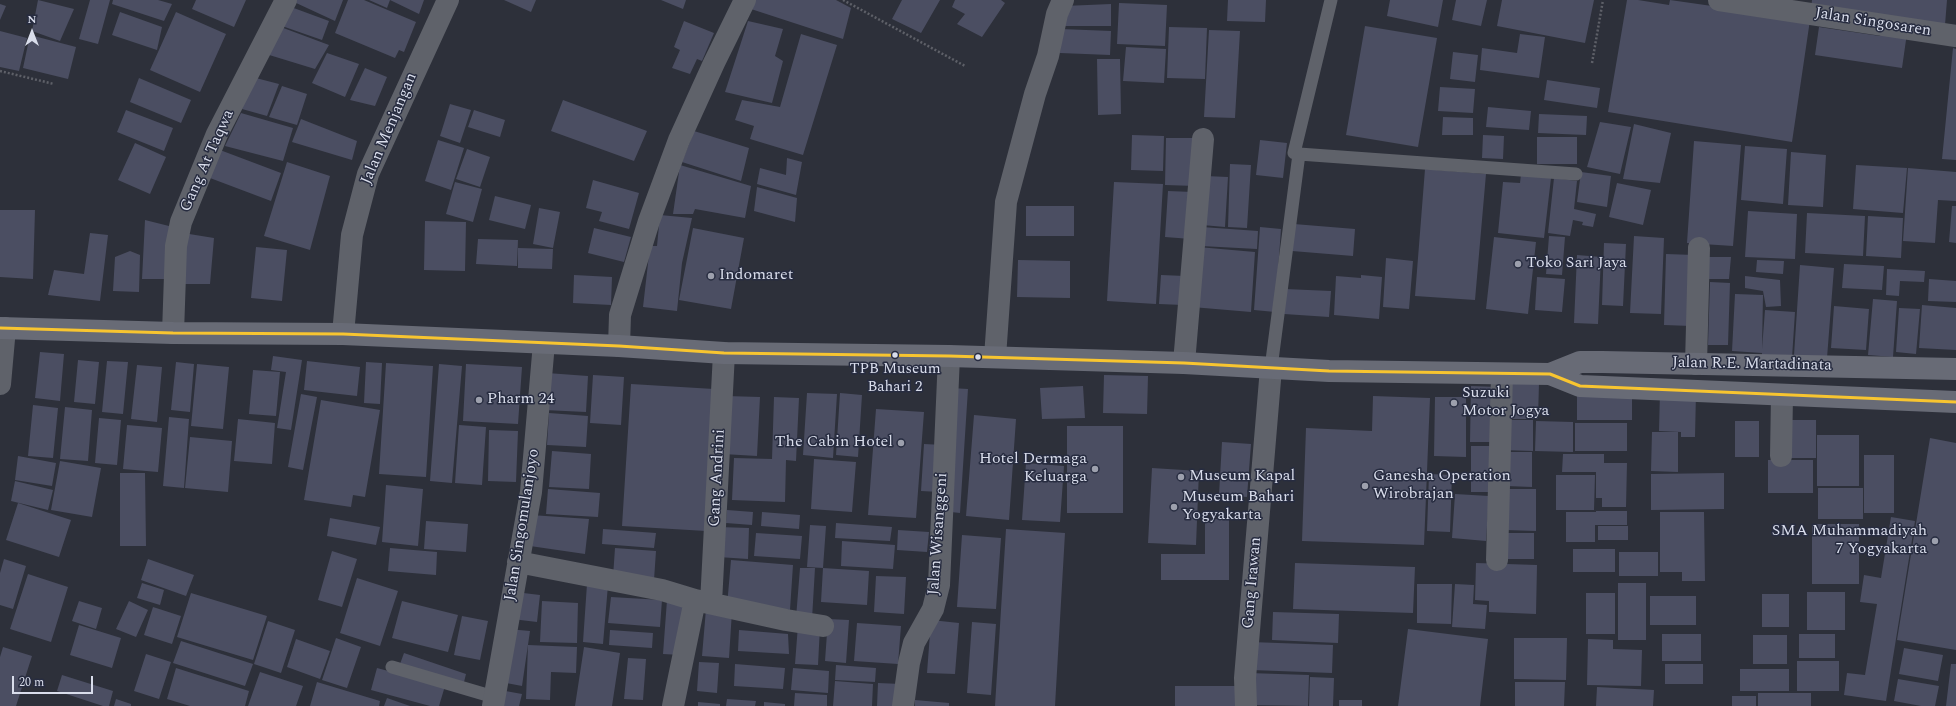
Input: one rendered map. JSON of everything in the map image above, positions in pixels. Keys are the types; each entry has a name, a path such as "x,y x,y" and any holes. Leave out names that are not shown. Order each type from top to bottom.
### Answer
{"main road":[{"name":"Jalan R.E. Martadinata","path":"3,328 173,333 343,334 619,346 724,353 995,357 1184,363 1271,368 1502,374 1550,374 1580,362 1956,368"},
{"name":"Jalan R.E. Martadinata","path":"1550,374 1580,386 1956,402"}],"street":[{"name":"Gang At Taqwa","path":"173,333 176,246 181,222 217,134 286,0"},
{"name":"Jalan Menjangan","path":"343,334 352,236 368,174 448,0"},
{"path":"619,346 620,315 649,221 679,140 745,0"},
{"path":"995,357 1006,202 1035,94 1048,56 1057,14 1063,0"},
{"name":"Jalan Singosaren","path":"1719,0 1763,4 1956,36"},
{"path":"1184,363 1203,140"},
{"path":"1696,364 1699,248"},
{"path":"0,384 3,328"},
{"name":"Jalan Singomulanjoyo","path":"493,701 531,492 544,343"},
{"name":"Gang Andrini","path":"673,706 703,601 724,353"},
{"name":"Jalan Wisanggeni","path":"903,706 909,663 914,643 933,609 939,586 949,356"},
{"name":"Gang Irawan","path":"1246,706 1245,678 1271,368"},
{"path":"1497,560 1502,374"},
{"path":"1781,456 1782,395"},
{"path":"518,562 662,590 786,620 823,626"}],"lane":[{"path":"1331,0 1294,153 1576,174"},
{"path":"1271,368 1299,154"},
{"path":"392,667 493,701"}],"path":[{"path":"843,0 965,66"},
{"path":"1592,63 1603,0"},
{"path":"0,71 54,84"}],"building":[{"path":"38,0 74,9 60,41 32,31"},
{"path":"90,0 110,0 98,44 79,39"},
{"path":"113,0 158,0 172,4 164,21 112,4"},
{"path":"196,0 246,0 234,27 192,9"},
{"path":"295,0 343,0 335,21 294,2"},
{"path":"348,0 364,0 416,22 404,52 399,50 395,58 335,33"},
{"path":"369,0 390,0 387,8"},
{"path":"390,0 424,0 419,14"},
{"path":"504,0 536,0 531,12"},
{"path":"661,0 686,0 683,9"},
{"path":"755,0 836,0 851,8 843,39 751,9"},
{"path":"902,0 940,0 921,33 892,19"},
{"path":"955,0 1001,0 1005,3 982,37 957,24 965,14 952,7"},
{"path":"1228,0 1266,0 1265,22 1227,21"},
{"path":"1390,0 1443,0 1438,27 1387,16"},
{"path":"1456,0 1487,0 1481,26 1452,20"},
{"path":"1502,0 1594,0 1585,43 1497,26"},
{"path":"1627,0 1638,0 1669,5 1670,0 1810,20 1792,142 1608,112"},
{"path":"1812,0 1947,0 1945,25 1811,9"},
{"path":"1119,3 1167,5 1165,46 1117,44"},
{"path":"0,4 6,6 0,20"},
{"path":"1111,4 1111,26 1062,26 1064,6"},
{"path":"291,7 329,21 322,40 282,26"},
{"path":"120,12 162,27 157,50 112,35"},
{"path":"176,12 226,34 200,92 150,70"},
{"path":"684,21 714,33 702,61 697,59 690,74 672,68 680,50 674,47"},
{"path":"748,21 783,29 775,56 783,61 772,103 725,92"},
{"path":"278,26 329,45 315,69 266,54"},
{"path":"1365,26 1437,38 1418,147 1346,135"},
{"path":"1169,27 1207,28 1205,79 1167,78"},
{"path":"1819,27 1880,36 1883,30 1907,33 1902,68 1815,55"},
{"path":"1061,29 1111,31 1110,55 1060,53"},
{"path":"1209,30 1240,31 1235,118 1204,117"},
{"path":"0,31 27,38 19,71 0,67"},
{"path":"801,34 837,45 803,155 750,139 754,126 735,120 742,100 780,107"},
{"path":"1520,34 1545,37 1539,78 1480,70 1482,48 1517,53"},
{"path":"30,35 76,47 68,79 23,68"},
{"path":"1126,47 1166,49 1164,83 1123,81"},
{"path":"1953,48 1956,49 1956,160 1942,159"},
{"path":"1453,52 1478,55 1475,82 1450,79"},
{"path":"327,53 359,64 345,97 312,83"},
{"path":"1097,59 1120,59 1121,114 1098,115"},
{"path":"365,68 387,77 375,106 350,100"},
{"path":"252,77 279,84 267,116 242,109"},
{"path":"139,78 191,100 181,123 130,102"},
{"path":"1547,80 1600,88 1597,108 1544,100"},
{"path":"282,86 307,94 297,125 269,117"},
{"path":"1440,87 1475,89 1473,113 1438,111"},
{"path":"563,100 647,131 634,161 551,131"},
{"path":"450,104 471,110 460,143 440,136"},
{"path":"1488,107 1531,111 1529,130 1486,127"},
{"path":"126,110 173,128 164,151 117,132"},
{"path":"474,110 505,120 500,137 468,127"},
{"path":"241,113 293,128 283,161 225,146"},
{"path":"1539,114 1587,116 1586,135 1538,133"},
{"path":"1443,117 1473,118 1473,135 1442,135"},
{"path":"301,119 357,141 352,160 292,142"},
{"path":"1600,122 1631,127 1620,174 1587,167"},
{"path":"1634,124 1671,133 1660,183 1623,179"},
{"path":"694,131 749,148 741,181 682,162"},
{"path":"1132,135 1164,136 1163,171 1131,170"},
{"path":"1483,135 1504,136 1503,159 1482,158"},
{"path":"1537,137 1577,137 1577,164 1537,164"},
{"path":"1166,138 1196,138 1195,186 1165,185"},
{"path":"438,140 464,148 451,190 425,181"},
{"path":"1260,140 1287,143 1283,178 1256,175"},
{"path":"1694,141 1741,145 1733,246 1687,243"},
{"path":"135,143 166,157 150,194 118,180"},
{"path":"1745,146 1787,149 1783,204 1741,200"},
{"path":"467,149 490,157 480,187 456,179"},
{"path":"220,150 281,173 271,201 210,178"},
{"path":"1791,152 1826,155 1823,207 1788,205"},
{"path":"787,158 802,162 796,195 757,184 760,168 786,175"},
{"path":"287,162 330,176 310,250 264,236"},
{"path":"1230,164 1251,165 1247,228 1228,227"},
{"path":"680,165 751,186 745,218 695,209 693,214 673,214"},
{"path":"1856,165 1907,168 1903,213 1853,209"},
{"path":"1908,168 1956,172 1956,201 1938,200 1935,243 1903,241"},
{"path":"1425,169 1486,174 1475,300 1415,296"},
{"path":"1581,172 1611,176 1607,207 1577,202"},
{"path":"1521,174 1551,178 1544,238 1498,233 1503,182 1520,183"},
{"path":"1205,176 1228,177 1225,227 1202,225"},
{"path":"1554,178 1577,181 1574,209 1596,214 1593,227 1582,225 1583,222 1573,220 1570,236 1548,233"},
{"path":"593,180 639,193 629,229 599,221 602,212 586,208"},
{"path":"455,182 482,189 473,222 446,214"},
{"path":"1114,182 1163,184 1156,304 1107,301"},
{"path":"1617,183 1651,190 1643,225 1609,217"},
{"path":"757,187 797,198 795,222 754,211"},
{"path":"1168,191 1193,192 1191,239 1165,237"},
{"path":"495,196 531,205 525,229 489,220"},
{"path":"1026,206 1074,206 1074,236 1026,236"},
{"path":"1952,206 1956,206 1956,243 1949,242"},
{"path":"539,208 560,212 553,248 533,244"},
{"path":"0,210 35,210 33,279 0,277"},
{"path":"1748,211 1797,214 1795,259 1745,257"},
{"path":"1807,213 1865,216 1863,256 1805,253"},
{"path":"660,215 692,218 682,263 677,311 643,307 650,246 657,246"},
{"path":"1868,216 1903,218 1901,258 1866,256"},
{"path":"145,220 173,227 170,279 142,279"},
{"path":"425,221 466,222 465,271 424,270"},
{"path":"1294,224 1355,229 1353,256 1292,251"},
{"path":"1202,227 1258,231 1257,249 1201,246"},
{"path":"1260,227 1281,229 1275,312 1254,310"},
{"path":"594,228 631,237 624,262 588,253"},
{"path":"693,228 744,238 731,309 679,300"},
{"path":"90,233 108,235 100,301 48,295 54,270 84,274"},
{"path":"183,233 214,238 210,284 180,284"},
{"path":"1549,236 1565,237 1562,275 1546,274"},
{"path":"1634,236 1664,238 1661,314 1630,313"},
{"path":"1494,237 1536,242 1528,314 1486,309"},
{"path":"478,239 518,240 517,266 476,264"},
{"path":"1604,243 1626,244 1623,306 1602,305"},
{"path":"256,247 287,250 282,301 251,298"},
{"path":"1198,247 1255,252 1251,312 1192,307"},
{"path":"518,248 553,249 552,269 518,268"},
{"path":"130,251 140,255 139,292 113,291 115,257"},
{"path":"1666,254 1694,255 1691,326 1664,325"},
{"path":"1577,255 1601,257 1598,324 1574,323"},
{"path":"1709,257 1731,257 1729,279 1708,279"},
{"path":"1386,258 1413,261 1409,309 1383,307"},
{"path":"1018,260 1070,261 1070,298 1017,297"},
{"path":"1757,260 1784,261 1783,274 1756,272"},
{"path":"1844,264 1884,266 1882,290 1842,288"},
{"path":"1800,265 1834,268 1827,358 1794,355"},
{"path":"1887,269 1925,271 1924,282 1900,281 1899,296 1886,295"},
{"path":"574,275 612,277 611,305 573,303"},
{"path":"1161,275 1185,276 1183,305 1159,304"},
{"path":"1361,275 1382,277 1379,319 1334,315 1336,276 1361,278"},
{"path":"1745,276 1780,280 1781,306 1766,307 1763,291 1745,288"},
{"path":"1537,277 1565,279 1562,312 1535,310"},
{"path":"1929,279 1956,281 1956,302 1928,301"},
{"path":"1710,282 1730,283 1728,345 1708,345"},
{"path":"1285,289 1331,291 1329,317 1284,314"},
{"path":"1735,294 1763,295 1762,349 1765,310 1795,312 1792,358 1762,356 1762,353 1732,351"},
{"path":"1873,299 1897,301 1893,357 1868,355"},
{"path":"1922,305 1956,308 1956,350 1919,348"},
{"path":"1834,306 1869,309 1866,350 1831,348"},
{"path":"1899,308 1920,309 1916,354 1896,352"},
{"path":"40,352 64,354 60,401 35,398"},
{"path":"273,356 302,360 291,430 277,428 286,372 271,370"},
{"path":"78,360 99,362 95,404 74,402"},
{"path":"107,361 128,362 123,414 102,412"},
{"path":"307,361 360,367 357,396 304,390"},
{"path":"176,362 194,364 190,412 171,410"},
{"path":"366,362 382,363 380,404 364,403"},
{"path":"386,363 433,366 426,477 379,474"},
{"path":"197,364 229,367 223,429 191,426"},
{"path":"439,364 462,366 452,483 430,481"},
{"path":"466,364 522,367 518,424 463,421"},
{"path":"137,365 162,367 157,422 131,419"},
{"path":"253,370 280,372 276,416 249,414"},
{"path":"547,373 588,376 586,412 544,410"},
{"path":"593,375 624,377 621,425 590,423"},
{"path":"1104,375 1148,376 1147,414 1103,413"},
{"path":"1504,383 1539,383 1538,419 1503,419"},
{"path":"631,384 714,389 706,531 622,526"},
{"path":"1083,386 1085,418 1042,419 1040,388"},
{"path":"1471,386 1498,387 1497,442 1470,442"},
{"path":"951,388 968,389 960,513 942,511"},
{"path":"1577,391 1632,392 1632,420 1577,420"},
{"path":"1660,392 1696,393 1695,437 1681,437 1681,432 1659,431"},
{"path":"807,393 837,394 833,458 803,455"},
{"path":"840,393 862,395 858,457 836,455"},
{"path":"301,394 317,397 303,470 288,467"},
{"path":"726,396 760,397 757,456 723,454"},
{"name":"Ganesha Operation Wirobrajan","path":"1373,396 1430,398 1424,545 1302,541 1306,428 1372,431"},
{"path":"774,397 799,398 796,461 786,460 785,502 732,500 734,458 772,459"},
{"path":"1435,397 1466,397 1466,457 1434,456"},
{"path":"321,400 380,410 365,497 353,495 351,507 304,500"},
{"path":"33,405 58,408 53,458 28,456"},
{"path":"65,407 92,410 88,461 60,459"},
{"path":"876,409 924,412 916,518 868,515"},
{"path":"549,413 588,416 586,447 547,445"},
{"path":"974,415 1016,419 1009,520 966,516"},
{"path":"169,417 189,419 184,488 163,486"},
{"path":"99,418 121,420 117,465 95,463"},
{"path":"238,419 275,423 272,464 234,461"},
{"path":"1503,420 1533,420 1533,451 1502,450"},
{"path":"1788,420 1816,420 1816,458 1788,458"},
{"path":"1536,421 1573,422 1573,452 1535,451"},
{"path":"1735,421 1759,421 1759,457 1735,457"},
{"path":"1575,423 1627,423 1627,451 1575,451"},
{"path":"127,425 162,428 158,472 123,469"},
{"path":"459,425 486,427 482,485 455,483"},
{"name":"Hotel Dermaga Keluarga","path":"1067,426 1123,426 1123,513 1067,513"},
{"path":"489,430 518,431 516,482 488,481"},
{"path":"1652,432 1678,432 1678,472 1651,471"},
{"path":"1817,435 1859,435 1859,486 1817,486"},
{"path":"190,437 232,441 228,492 185,488"},
{"name":"SMA Muhammadiyah 7 Yogyakarta","path":"1930,438 1956,443 1956,650 1897,640"},
{"path":"1222,442 1251,444 1247,497 1219,495"},
{"path":"924,444 943,445 939,492 921,491"},
{"path":"1471,446 1497,446 1497,492 1471,492"},
{"path":"552,451 591,454 589,489 549,487"},
{"path":"1506,452 1532,452 1532,487 1506,486"},
{"path":"1563,454 1604,454 1604,463 1627,463 1626,507 1602,507 1602,498 1596,498 1596,472 1562,472"},
{"path":"1864,455 1894,455 1894,513 1864,513"},
{"path":"18,456 56,463 52,486 15,480"},
{"path":"814,459 856,462 852,512 811,509"},
{"path":"1768,460 1813,460 1813,493 1768,493"},
{"path":"60,461 101,468 92,517 51,510"},
{"path":"1026,463 1064,466 1060,522 1022,520"},
{"name":"Museum Bahari Yogyakarta","path":"1152,468 1199,471 1196,545 1148,543"},
{"path":"120,473 145,473 146,546 120,546"},
{"path":"1724,473 1724,509 1651,510 1651,474"},
{"path":"1429,474 1452,475 1450,532 1427,531"},
{"path":"1556,475 1595,475 1594,510 1556,510"},
{"path":"15,481 53,490 48,510 11,501"},
{"path":"386,485 423,489 418,546 382,542"},
{"path":"1818,488 1863,488 1863,519 1818,519"},
{"path":"548,489 600,493 598,517 546,514"},
{"path":"1506,489 1536,489 1536,531 1505,530"},
{"path":"1455,494 1489,496 1486,541 1452,538"},
{"path":"18,503 71,520 59,557 6,540"},
{"path":"727,510 753,512 752,525 726,523"},
{"path":"1627,511 1627,525 1595,525 1595,542 1566,542 1566,512"},
{"path":"762,512 800,515 799,529 761,526"},
{"path":"1660,512 1704,512 1705,581 1682,581 1682,572 1660,572"},
{"path":"531,515 589,519 585,554 530,546"},
{"path":"1891,517 1915,521 1886,701 1844,695 1847,673 1865,675 1877,604 1860,602 1864,575 1881,578"},
{"path":"330,518 380,527 376,545 327,536"},
{"path":"1205,519 1229,519 1229,580 1161,580 1161,554 1205,554"},
{"path":"426,521 468,524 466,552 424,549"},
{"path":"836,523 892,527 890,541 835,538"},
{"path":"1812,524 1859,524 1859,584 1812,584"},
{"path":"810,525 826,526 823,568 807,567"},
{"path":"1598,526 1628,526 1628,540 1598,540"},
{"path":"719,527 749,528 748,559 718,557"},
{"path":"603,529 656,533 654,548 602,544"},
{"path":"1006,529 1065,533 1055,706 995,706"},
{"path":"898,530 929,532 927,552 897,550"},
{"path":"756,533 802,536 800,559 754,556"},
{"path":"1499,533 1534,533 1534,559 1498,559"},
{"path":"962,535 1001,538 996,609 957,607"},
{"path":"842,541 895,545 893,569 841,566"},
{"path":"390,548 437,552 436,575 388,571"},
{"path":"615,548 656,551 654,580 613,577"},
{"path":"1573,549 1615,549 1615,572 1573,572"},
{"path":"332,551 357,559 342,607 318,600"},
{"path":"1619,552 1658,552 1658,576 1619,576"},
{"path":"4,559 26,566 13,609 0,605 0,573"},
{"path":"148,559 194,575 186,596 141,580"},
{"path":"731,560 793,565 790,610 727,606"},
{"path":"1295,563 1415,567 1413,613 1293,609"},
{"path":"1476,563 1537,565 1536,614 1489,612 1489,601 1475,600"},
{"path":"800,568 815,568 812,619 796,618"},
{"path":"823,568 869,571 867,605 821,602"},
{"path":"28,574 68,587 51,642 10,629"},
{"path":"876,576 906,577 904,614 874,612"},
{"path":"357,578 398,591 380,646 340,633"},
{"path":"142,583 164,590 160,605 137,598"},
{"path":"1618,583 1646,583 1646,640 1618,640"},
{"path":"587,584 608,585 603,644 583,642"},
{"path":"1417,584 1452,584 1451,624 1417,623"},
{"path":"1455,584 1474,585 1473,604 1487,605 1485,629 1452,627"},
{"path":"515,592 540,595 537,622 512,619"},
{"path":"1807,592 1845,592 1845,630 1807,630"},
{"path":"191,593 267,616 253,660 177,637"},
{"path":"1586,593 1615,593 1615,634 1586,634"},
{"path":"1762,594 1789,594 1789,627 1762,627"},
{"path":"1650,596 1696,596 1696,625 1650,625"},
{"path":"611,597 662,600 660,627 608,623"},
{"path":"667,600 685,601 681,655 663,654"},
{"path":"79,601 102,608 96,629 72,621"},
{"path":"129,601 148,610 136,637 116,629"},
{"path":"402,601 458,615 448,652 392,638"},
{"path":"542,601 578,603 577,643 540,642"},
{"path":"153,607 181,616 172,644 144,635"},
{"path":"706,609 732,611 729,658 702,656"},
{"path":"1273,612 1339,614 1338,643 1272,640"},
{"path":"462,616 488,621 480,660 454,655"},
{"path":"828,619 849,620 846,663 825,661"},
{"path":"931,620 959,623 955,674 927,673"},
{"path":"268,621 295,630 281,673 254,664"},
{"path":"972,622 996,624 991,695 967,693"},
{"path":"857,623 901,626 898,664 854,661"},
{"path":"79,625 121,638 112,668 70,655"},
{"path":"798,625 820,627 818,665 795,664"},
{"path":"508,629 530,631 522,686 501,682"},
{"path":"1408,629 1488,639 1480,706 1398,706"},
{"path":"610,630 653,633 652,648 609,645"},
{"path":"739,630 788,634 789,654 738,651"},
{"path":"1662,634 1701,634 1701,661 1662,661"},
{"path":"1799,634 1835,634 1835,658 1799,658"},
{"path":"1753,635 1787,635 1787,664 1753,664"},
{"path":"336,638 361,647 347,688 322,680"},
{"path":"1514,638 1567,638 1566,680 1514,679"},
{"path":"296,639 330,651 320,679 287,667"},
{"path":"1588,639 1613,640 1613,649 1642,650 1641,686 1587,685"},
{"path":"181,641 253,664 245,686 173,663"},
{"path":"1251,642 1333,645 1332,673 1251,670"},
{"path":"528,645 577,647 576,673 551,672 550,700 526,699"},
{"path":"3,647 32,656 16,706 0,706 0,657"},
{"path":"584,647 620,653 612,706 575,706"},
{"path":"1904,648 1943,655 1938,681 1899,674"},
{"path":"404,653 466,674 463,686 400,664"},
{"path":"146,654 171,662 159,699 134,691"},
{"path":"628,658 646,659 643,700 624,699"},
{"path":"1797,661 1839,661 1839,691 1797,691"},
{"path":"699,662 719,663 717,693 697,691"},
{"path":"735,664 785,668 783,689 734,686"},
{"path":"1665,664 1703,664 1703,684 1665,684"},
{"path":"1951,664 1956,664 1956,706 1946,706"},
{"path":"836,665 876,668 875,682 835,680"},
{"path":"176,668 249,691 245,706 190,706 167,699"},
{"path":"377,668 445,686 439,706 430,706 371,690"},
{"path":"793,668 829,671 828,693 791,690"},
{"path":"1740,669 1789,669 1789,691 1740,691"},
{"path":"260,672 303,686 296,706 248,706"},
{"path":"1249,673 1309,675 1308,706 1248,705"},
{"path":"62,675 113,691 109,706 103,706 57,691"},
{"path":"1310,677 1334,678 1333,706 1309,706"},
{"path":"1898,679 1939,686 1935,706 1921,706 1894,701"},
{"path":"835,681 873,684 872,706 833,706"},
{"path":"317,682 380,701 379,706 310,706"},
{"path":"1515,682 1565,682 1564,706 1515,706"},
{"path":"878,683 901,684 900,706 877,706"},
{"path":"1175,686 1237,686 1237,706 1175,706"},
{"path":"1597,687 1654,690 1653,706 1596,706"},
{"path":"500,690 522,694 519,706 497,706"},
{"path":"795,693 827,695 827,706 794,706"},
{"path":"1758,693 1811,693 1811,706 1758,706"},
{"path":"1732,696 1756,696 1756,706 1732,706"},
{"path":"387,698 410,706 384,706"},
{"path":"116,699 131,704 131,706 114,706"},
{"path":"727,699 756,701 755,706 726,706"},
{"path":"915,700 949,703 949,706 915,706"},
{"path":"1339,700 1362,700 1362,706 1339,706"},
{"path":"698,702 720,704 720,706 698,706"},
{"path":"764,702 785,704 785,706 764,706"}],"transit line":[{"path":"0,328 173,333 343,334 619,346 724,353 949,356 1184,363 1329,371 1550,374 1580,386 1956,402"}],"place":[{"name":"Toko Sari Jaya","path":"1518,264"},
{"name":"Indomaret","path":"711,276"},
{"name":"TPB Museum Bahari 2","path":"895,355"},
{"name":"Pharm 24","path":"479,400"},
{"name":"Suzuki Motor Jogya","path":"1454,403"},
{"name":"The Cabin Hotel","path":"901,443"},
{"name":"Hotel Dermaga Keluarga","path":"1095,469"},
{"name":"Museum Kapal","path":"1181,477"},
{"name":"Ganesha Operation Wirobrajan","path":"1365,486"},
{"name":"Museum Bahari Yogyakarta","path":"1174,507"},
{"name":"SMA Muhammadiyah 7 Yogyakarta","path":"1935,541"}]}
